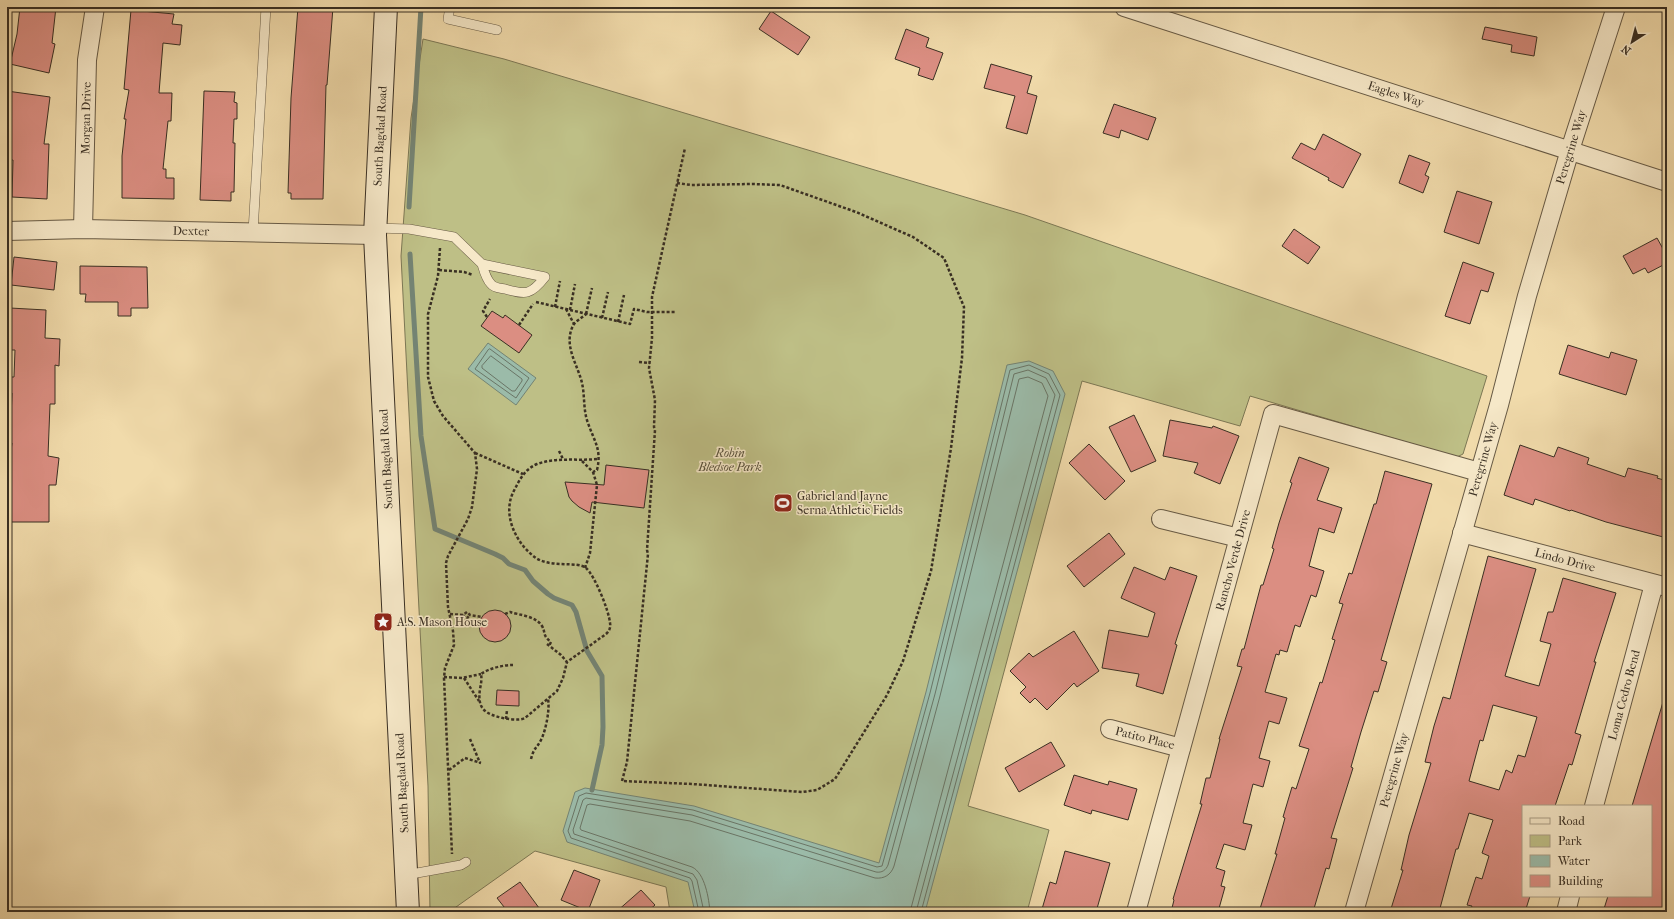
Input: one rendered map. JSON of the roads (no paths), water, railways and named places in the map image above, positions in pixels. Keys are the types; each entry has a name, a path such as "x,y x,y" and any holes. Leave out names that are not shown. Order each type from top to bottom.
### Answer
{"main road":[{"name":"South Bagdad Road","path":"386,7 375,231 408,912"}],"street":[{"name":"Morgan Drive","path":"83,229 87,60 95,7"},
{"name":"Eagles Way","path":"1124,7 1667,182"},
{"name":"Peregrine Way","path":"1354,912 1499,405 1527,296 1570,150 1616,7"},
{"name":"Dexter","path":"7,231 83,229 253,232 375,231"},
{"name":"Rancho Verde Drive","path":"1136,912 1273,414 1479,472"},
{"path":"1161,519 1239,538"},
{"name":"Lindo Drive","path":"1462,533 1661,586"},
{"name":"Loma Cedro Bend","path":"1594,805 1661,586"},
{"name":"Patito Place","path":"1110,729 1181,748"},
{"path":"1566,912 1570,897"}],"lane":[{"path":"253,232 266,7"},
{"path":"450,7 448,19 497,30"},
{"path":"375,231 410,229 454,237 482,264 545,277 533,291 522,294 490,284 485,276 482,264"},
{"path":"406,875 461,865 466,862"}],"water":[{"path":"488,343 536,378 516,405 468,369"},
{"path":"1029,361 1053,371 1065,394 925,912 695,912 688,882 567,842 563,831 575,792 585,788 694,806 879,863 926,692 1007,365"}],"waterway":[{"path":"409,207 421,7"},
{"path":"410,254 421,436 435,529 495,554 503,558 509,564 525,570 533,581 548,594 572,605 576,612 587,651 602,676 602,745 592,790"}],"place":[{"name":"Gabriel and Jayne Serna Athletic Fields","path":"783,503"},
{"name":"A.S. Mason House","path":"383,622"}],"park label":[{"name":"Robin Bledsoe Park","path":"730,460"}]}
